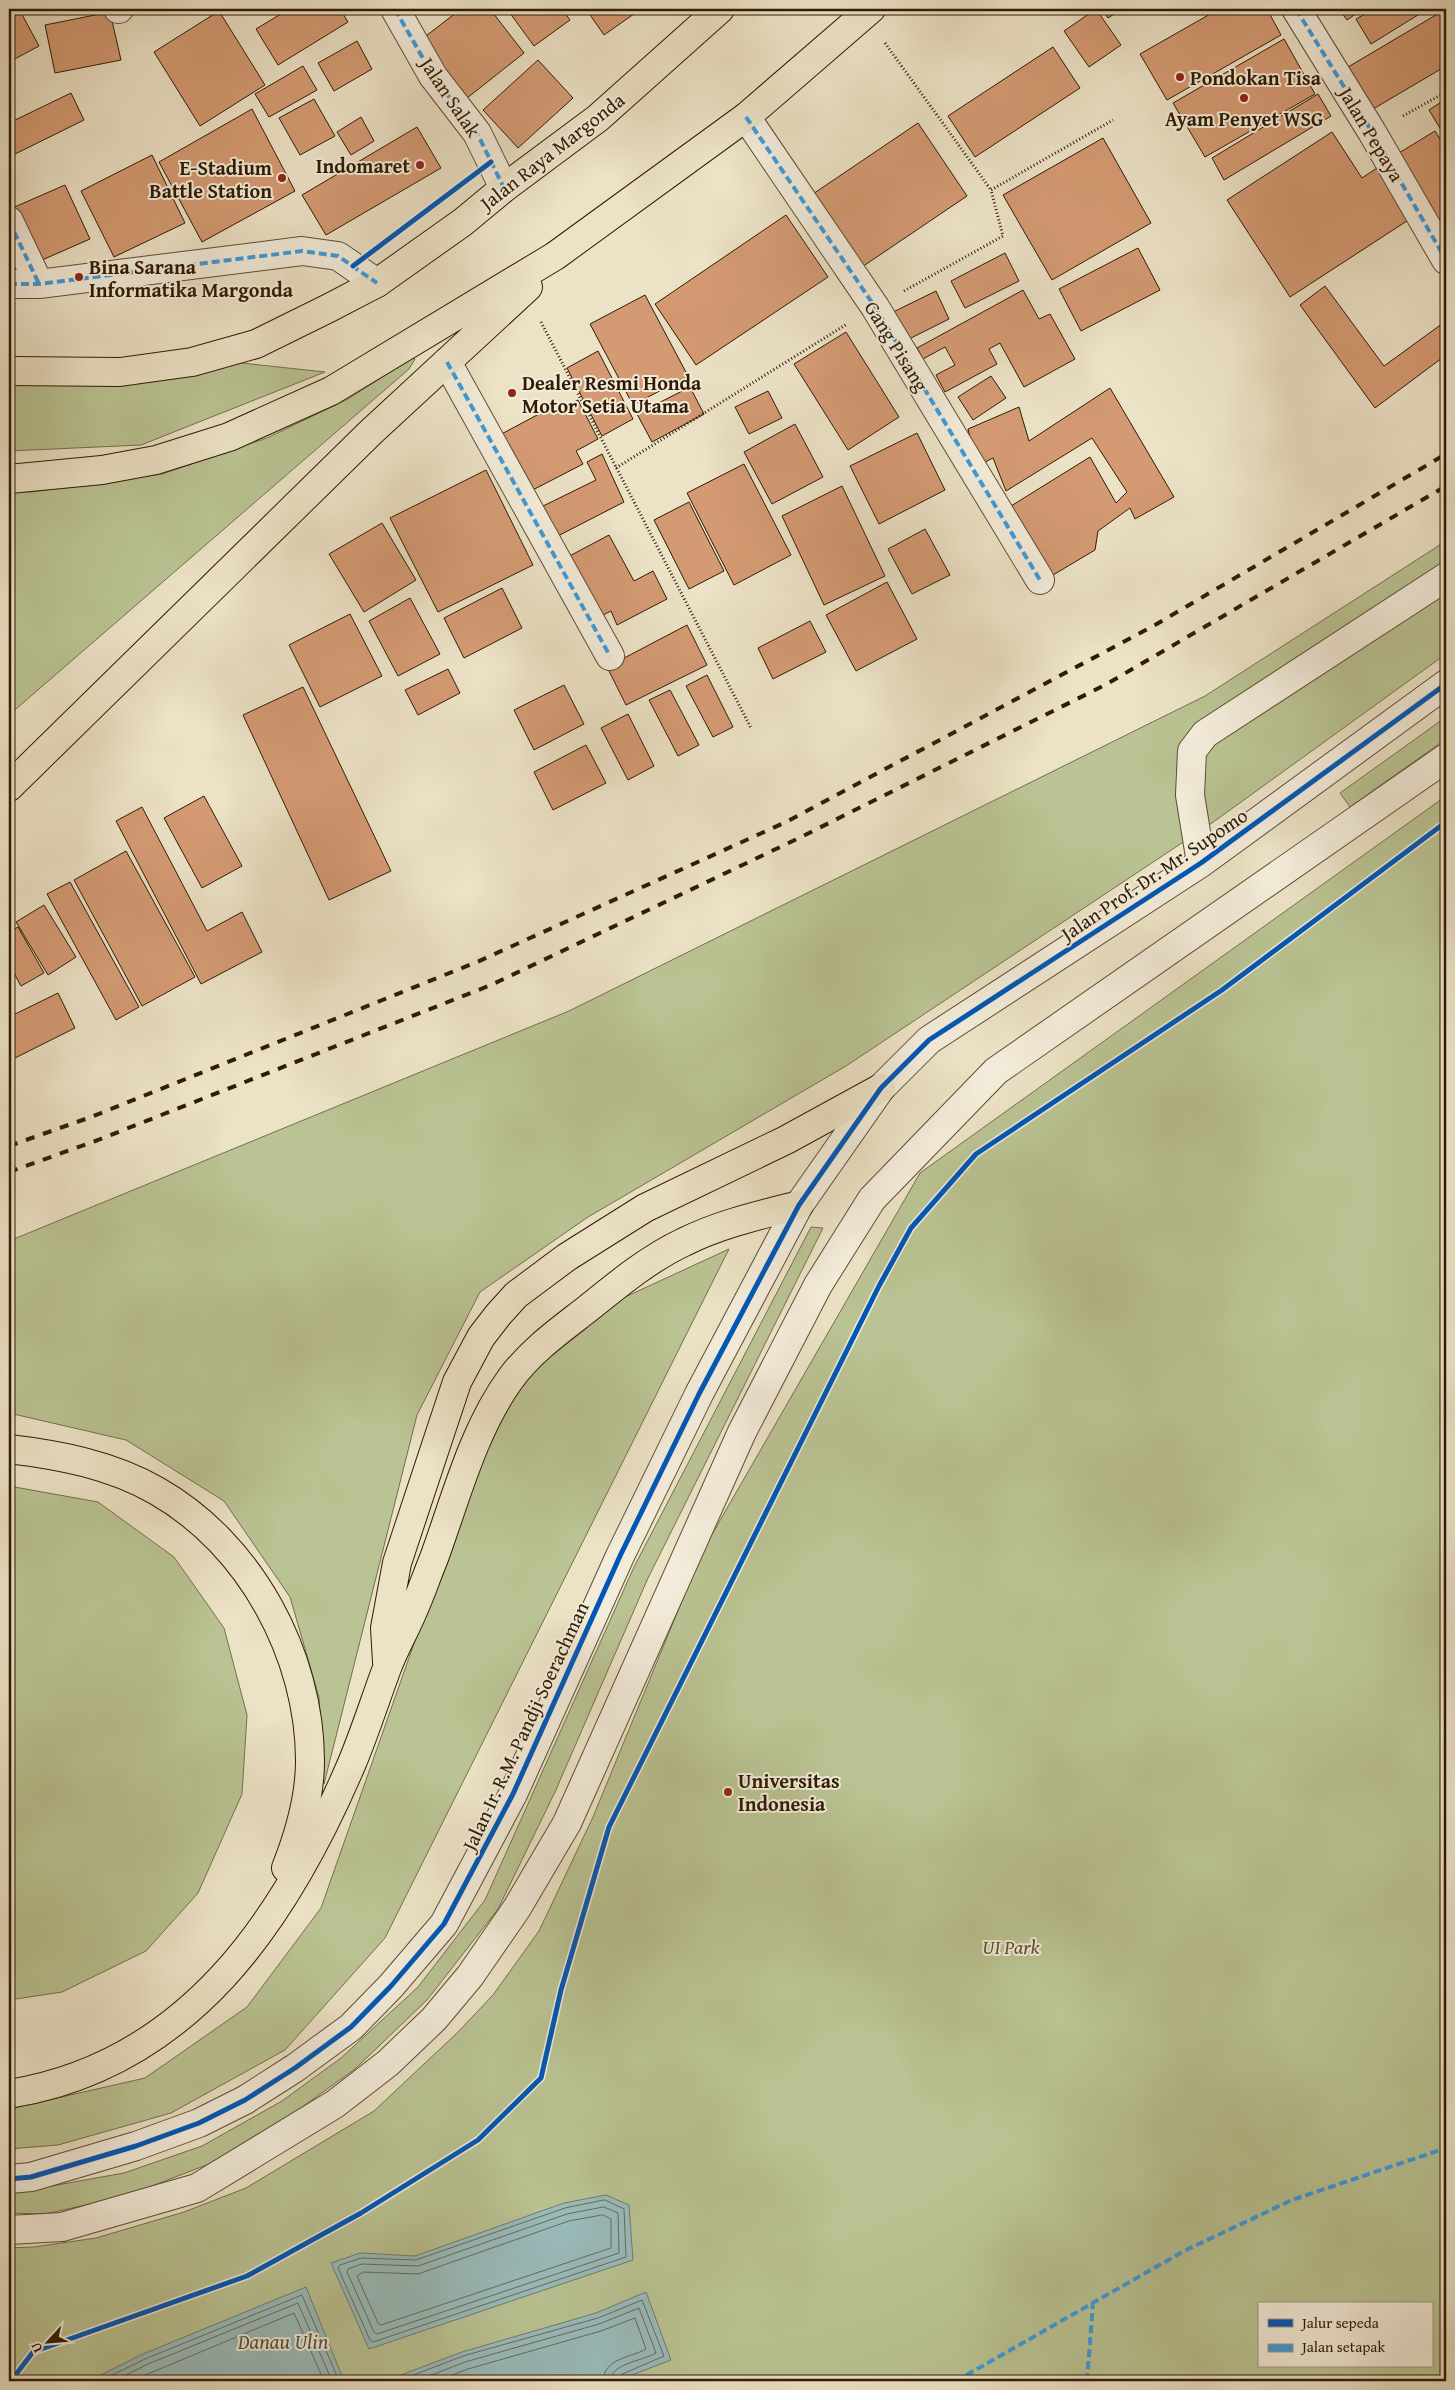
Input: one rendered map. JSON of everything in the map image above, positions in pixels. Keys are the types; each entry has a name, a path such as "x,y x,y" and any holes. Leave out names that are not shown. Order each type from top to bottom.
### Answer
{"main road":[{"name":"Jalan Raya Margonda","path":"9,372 120,372 210,358 256,344 377,283 463,222 504,188 598,118 720,9"},
{"path":"9,479 102,470 147,462 229,437 331,391 555,256 746,117 868,12"},
{"path":"9,787 371,432 524,290 555,256"},
{"path":"388,1666 385,1628 397,1563 457,1382 482,1337 498,1315 516,1295 567,1257 645,1208 786,1140 881,1088"},
{"path":"9,2094 74,2079 107,2065 143,2046 194,2007 221,1980 263,1927 298,1872 336,1799 353,1761 388,1666 414,1609 483,1426 499,1397 527,1359 543,1343 646,1263 684,1242 722,1226 798,1204"},
{"path":"9,1449 78,1460 115,1472 156,1491 193,1515 218,1539 246,1572 268,1605 288,1645 300,1685 307,1720 310,1762 306,1803 294,1846 263,1927"}],"street":[{"name":"Jalan Salak","path":"395,9 433,76 477,133 504,188"},
{"name":"Jalan Pepaya","path":"1296,9 1372,132 1446,260"},
{"name":"Gang Pisang","path":"746,117 875,307 1040,580"},
{"path":"9,221 39,284"},
{"path":"9,284 39,284 302,251 338,256 377,283"},
{"path":"447,362 610,656"},
{"path":"1201,863 1190,795 1192,752 1204,734 1446,577"},
{"name":"Jalan Prof. Dr. Mr. Supomo","path":"881,1088 929,1040 1201,863 1446,684"},
{"path":"9,2230 62,2227 197,2188 335,2104 388,2063 434,2019 470,1976 517,1908 567,1823 742,1432 818,1285 872,1199 996,1071 1446,758"},
{"name":"Jalan Ir. R.M. Pandji Soerachman","path":"9,2178 31,2177 136,2146 199,2122 245,2100 295,2068 351,2027 392,1986 444,1924 513,1794 620,1556 699,1394 798,1204 881,1088"}],"path":[{"path":"868,12 991,190"},
{"path":"1372,132 1446,92"},
{"path":"524,290 751,728"}],"green space":[{"path":"413,357 415,359 409,369 9,715 9,491 32,492 162,474 267,438 348,399"},
{"path":"223,361 325,372 141,445 9,451 9,386"},
{"path":"1446,541 1446,654 1212,823 846,1066 588,1217 480,1292 417,1415 324,1784 319,1697 290,1597 224,1501 126,1440 9,1413 9,1241 569,1011 1205,696"},
{"path":"1446,717 1446,739 1350,807 1340,793"},
{"name":"UI Park","path":"1446,796 1446,2381 9,2381 9,2248 34,2247 96,2238 184,2212 246,2188 374,2111 457,2033 493,1995 539,1931 593,1817 703,1550 920,1173"},
{"path":"811,1227 823,1228 648,1578 555,1792 498,1909 427,2000 355,2069 291,2115 209,2164 126,2196 45,2214 9,2213 9,2191 46,2187 124,2173 202,2146 282,2101 341,2058 418,1987 485,1900 634,1567"},
{"path":"729,1249 385,1938 285,2050 171,2113 58,2145 9,2149 9,2109 145,2078 247,2007 321,1908 475,1470 507,1390 597,1310"},
{"path":"9,1486 98,1502 174,1557 224,1628 247,1715 242,1794 198,1893 146,1951 62,1992 9,2000"}],"water":[{"path":"606,2195 629,2205 633,2260 369,2349 331,2263 360,2253 415,2256 564,2203"},
{"name":"Danau Ulin","path":"306,2287 344,2381 89,2381 143,2354"},
{"path":"646,2292 671,2360 616,2381 385,2381 462,2352 596,2313"}],"building":[{"path":"9,9 19,9 39,46 9,62"},
{"path":"289,9 340,9 348,22 278,65 256,29"},
{"path":"461,9 490,9 524,53 467,98 422,39"},
{"path":"507,9 562,9 570,20 534,46"},
{"path":"586,9 641,9 604,35"},
{"path":"1096,9 1121,45 1089,67 1064,31"},
{"path":"1102,9 1122,9 1108,18"},
{"name":"Pondokan Tisa","path":"1219,9 1267,9 1281,35 1167,100 1140,54"},
{"path":"1339,9 1363,9 1347,20"},
{"path":"1374,9 1426,10 1371,44 1356,19"},
{"path":"1446,9 1446,66 1368,112 1343,70"},
{"path":"219,11 265,85 200,126 154,52"},
{"path":"110,12 121,60 55,73 45,25"},
{"name":"Ayam Penyet WSG","path":"1284,39 1315,94 1205,157 1173,103"},
{"path":"357,41 372,69 334,91 318,63"},
{"path":"1053,47 1080,88 975,157 948,116"},
{"path":"538,60 573,98 518,148 483,110"},
{"path":"303,66 317,90 269,117 255,94"},
{"path":"71,93 84,120 9,157 9,123"},
{"path":"1318,94 1331,116 1224,180 1212,158"},
{"path":"314,99 335,136 300,155 279,118"},
{"path":"1446,99 1446,138 1429,110"},
{"path":"252,109 295,191 202,242 159,162"},
{"path":"361,117 374,141 351,155 337,132"},
{"path":"918,123 967,196 856,271 807,198"},
{"path":"417,127 441,168 326,235 302,195"},
{"path":"1435,131 1446,149 1446,241 1394,156"},
{"path":"1332,132 1362,178 1377,168 1410,219 1290,297 1227,200"},
{"path":"1103,138 1151,223 1052,280 1003,195"},
{"path":"152,155 185,223 114,257 81,191"},
{"path":"65,185 90,239 33,264 10,209"},
{"path":"786,215 828,277 696,365 655,304"},
{"path":"1138,248 1160,290 1081,331 1059,289"},
{"path":"1005,253 1019,281 965,308 951,281"},
{"path":"1325,286 1384,366 1446,321 1446,355 1375,408 1300,305"},
{"path":"1023,290 1039,319 1050,314 1075,359 1024,387 1000,343 989,349 997,364 945,392 936,375 955,365 945,347 923,359 917,348"},
{"path":"936,291 949,319 901,343 887,315"},
{"path":"645,295 688,376 633,405 590,324"},
{"path":"846,332 899,417 848,450 794,364"},
{"path":"598,351 633,419 602,436 567,368"},
{"path":"991,376 1006,398 973,420 958,397"},
{"path":"690,387 704,414 652,442 637,414"},
{"path":"1110,388 1174,497 1135,519 1130,508 1098,531 1095,550 1053,575 1011,506 1090,457 1116,503 1127,492 1092,438 1006,491 993,458 977,466 968,429 1019,407 1029,441"},
{"path":"768,391 782,418 749,434 735,407"},
{"path":"578,400 598,439 576,451 583,464 523,495 494,438 552,407 554,413"},
{"path":"795,424 823,477 772,504 744,452"},
{"path":"917,433 945,490 879,524 850,466"},
{"path":"602,454 624,502 550,540 535,510 596,480 587,462"},
{"path":"744,464 791,555 734,585 687,493"},
{"path":"486,470 533,565 438,612 390,518"},
{"path":"842,486 885,576 824,605 782,516"},
{"path":"689,502 724,571 689,589 654,520"},
{"path":"382,523 416,580 364,612 329,554"},
{"path":"925,529 950,575 912,594 888,549"},
{"path":"609,535 634,581 653,571 667,599 617,625 611,611 595,619 562,560"},
{"path":"887,582 917,639 856,671 826,615"},
{"path":"502,588 522,628 464,658 444,618"},
{"path":"410,598 440,654 398,676 369,621"},
{"path":"350,614 382,676 320,707 289,645"},
{"path":"810,621 826,652 773,679 758,648"},
{"path":"687,625 707,665 626,705 607,667"},
{"path":"448,669 460,693 418,715 405,690"},
{"path":"707,675 733,727 713,737 686,686"},
{"path":"564,685 584,724 534,750 514,710"},
{"path":"303,687 391,871 329,900 243,715"},
{"path":"670,690 699,745 678,756 649,700"},
{"path":"628,714 654,766 628,780 601,728"},
{"path":"586,745 606,783 553,810 534,772"},
{"path":"204,796 242,866 202,888 164,818"},
{"path":"142,807 207,931 242,912 262,952 201,984 116,821"},
{"path":"126,851 195,977 142,1006 74,880"},
{"path":"70,882 139,1007 116,1020 47,894"},
{"path":"44,905 76,957 48,975 16,922"},
{"path":"18,927 44,973 21,986 9,964 9,932"},
{"path":"58,993 75,1028 9,1061 9,1017"}],"railway":[{"path":"9,1146 91,1117 477,962 786,822 1155,625 1446,454"},
{"path":"9,1172 98,1140 491,985 799,838 1105,685 1446,486"}],"marked path":[{"path":"395,9 433,76 477,133 504,188"},
{"path":"1296,9 1372,132 1446,260"},
{"path":"746,117 875,307 1040,580"},
{"path":"9,221 39,284"},
{"path":"9,284 39,284 302,251 338,256 377,283"},
{"path":"447,362 610,656"},
{"path":"956,2381 1184,2251 1292,2200 1446,2148"},
{"path":"1087,2381 1093,2303"}],"cycle path":[{"path":"353,266 491,162"},
{"path":"9,2179 31,2177 136,2146 199,2123 245,2100 295,2068 351,2027 391,1986 444,1924 513,1794 620,1556 699,1394 799,1205 881,1088 929,1040 1201,863 1446,684"},
{"path":"9,2377 17,2373 33,2352 247,2276 361,2213 478,2140 541,2078 561,1990 609,1827 879,1286 911,1228 976,1154 1222,990 1446,822"}],"place":[{"name":"Pondokan Tisa","path":"1180,77"},
{"name":"Ayam Penyet WSG","path":"1244,98"},
{"name":"Indomaret","path":"420,165"},
{"name":"E-Stadium Battle Station","path":"282,178"},
{"name":"Bina Sarana Informatika Margonda","path":"79,277"},
{"name":"Dealer Resmi Honda Motor Setia Utama","path":"512,393"},
{"name":"Universitas Indonesia","path":"728,1792"}]}
